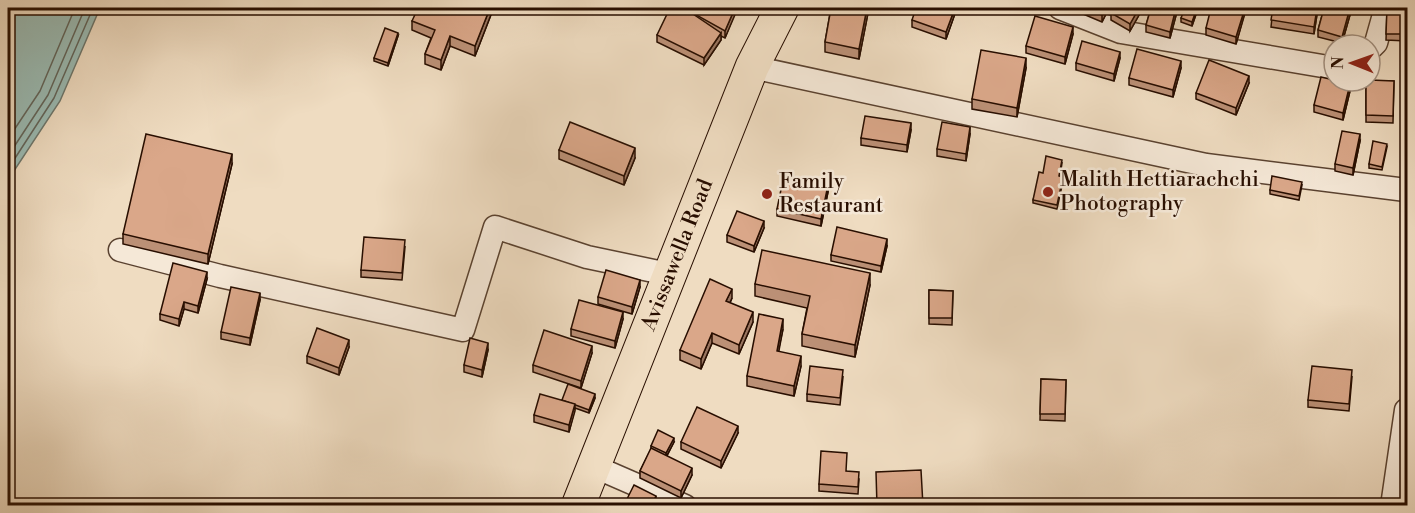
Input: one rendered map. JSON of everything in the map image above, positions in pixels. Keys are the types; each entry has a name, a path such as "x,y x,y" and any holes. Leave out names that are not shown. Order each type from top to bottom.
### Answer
{"main road":[{"name":"Avissawella Road","path":"578,506 668,274 776,9"}],"street":[{"path":"1060,8 1120,32 1322,66"},
{"path":"1379,33 1383,18"},
{"path":"752,67 1206,165 1406,190"},
{"path":"120,250 220,276 463,330 495,227 587,258 668,274"},
{"path":"1392,506 1406,410"},
{"path":"593,466 685,506"}],"water":[{"path":"8,8 100,8 60,101 8,180"}],"building":[{"path":"418,8 490,8 475,46 450,36 441,60 425,54 435,30 412,21"},
{"path":"670,8 684,8 721,33 704,58 657,35"},
{"path":"690,8 735,8 725,31 689,11"},
{"path":"831,8 867,8 859,49 825,42"},
{"path":"916,8 955,8 946,32 912,20"},
{"path":"1085,8 1106,8 1102,15"},
{"path":"1114,8 1139,8 1130,24 1111,13"},
{"path":"1151,8 1176,8 1170,32 1146,25"},
{"path":"1185,8 1197,8 1192,22 1181,18"},
{"path":"1211,8 1245,8 1236,37 1206,28"},
{"path":"1273,8 1317,8 1314,27 1271,20"},
{"path":"1324,8 1350,8 1343,33 1318,30"},
{"path":"1387,8 1407,8 1407,34 1386,34"},
{"path":"1035,16 1073,27 1065,57 1026,46"},
{"path":"385,28 398,33 388,63 374,58"},
{"path":"1082,41 1120,52 1114,74 1076,63"},
{"path":"1137,49 1181,61 1173,90 1129,78"},
{"path":"981,50 1026,58 1017,108 972,99"},
{"path":"1209,60 1249,76 1236,108 1196,93"},
{"path":"1321,77 1322,93 1348,93 1343,113 1314,105"},
{"path":"1382,80 1394,81 1393,116 1366,115 1366,93 1382,93"},
{"path":"865,116 911,123 907,145 861,138"},
{"path":"570,122 635,148 624,176 559,150"},
{"path":"942,122 970,127 966,154 937,149"},
{"path":"1342,131 1360,134 1353,168 1335,164"},
{"path":"146,134 232,154 208,254 123,234"},
{"path":"1373,141 1387,144 1382,167 1369,164"},
{"name":"Malith Hettiarachchi Photography","path":"1046,156 1062,160 1059,176 1063,177 1057,205 1033,200 1039,172 1043,173"},
{"path":"784,175 828,185 821,219 777,209"},
{"path":"1272,176 1302,182 1299,196 1270,190"},
{"path":"737,211 764,221 754,246 727,235"},
{"path":"837,227 887,239 881,266 831,255"},
{"path":"364,237 405,240 402,273 361,270"},
{"path":"762,250 870,273 855,345 802,334 810,296 755,284"},
{"path":"173,263 207,272 198,306 184,302 179,319 160,314"},
{"path":"606,270 640,280 632,307 598,297"},
{"path":"710,279 732,289 726,301 753,312 739,345 712,333 701,359 680,350"},
{"path":"231,287 260,293 250,338 221,332"},
{"path":"929,290 953,291 952,318 929,318"},
{"path":"579,300 623,312 615,341 571,329"},
{"path":"759,314 783,319 777,351 801,356 794,386 747,376"},
{"path":"317,328 349,340 339,368 307,356"},
{"path":"544,330 592,346 581,381 533,365"},
{"path":"470,338 488,343 482,370 464,365"},
{"path":"810,366 843,370 840,398 807,394"},
{"path":"1312,366 1352,370 1349,404 1308,400"},
{"path":"1041,379 1066,380 1065,414 1040,414"},
{"path":"568,384 595,394 589,410 562,400"},
{"path":"540,394 575,404 569,425 534,415"},
{"path":"697,407 738,426 721,461 681,442"},
{"path":"658,430 674,438 666,453 651,446"},
{"path":"651,448 692,468 681,491 640,471"},
{"path":"821,451 847,453 846,471 859,472 858,487 819,484"},
{"path":"921,470 923,506 877,506 876,472"},
{"path":"634,485 656,496 651,506 624,505"},
{"path":"1200,499 1241,499 1241,506 1200,506"}],"place":[{"name":"Malith Hettiarachchi Photography","path":"1048,192"},
{"name":"Family Restaurant","path":"767,194"}]}
